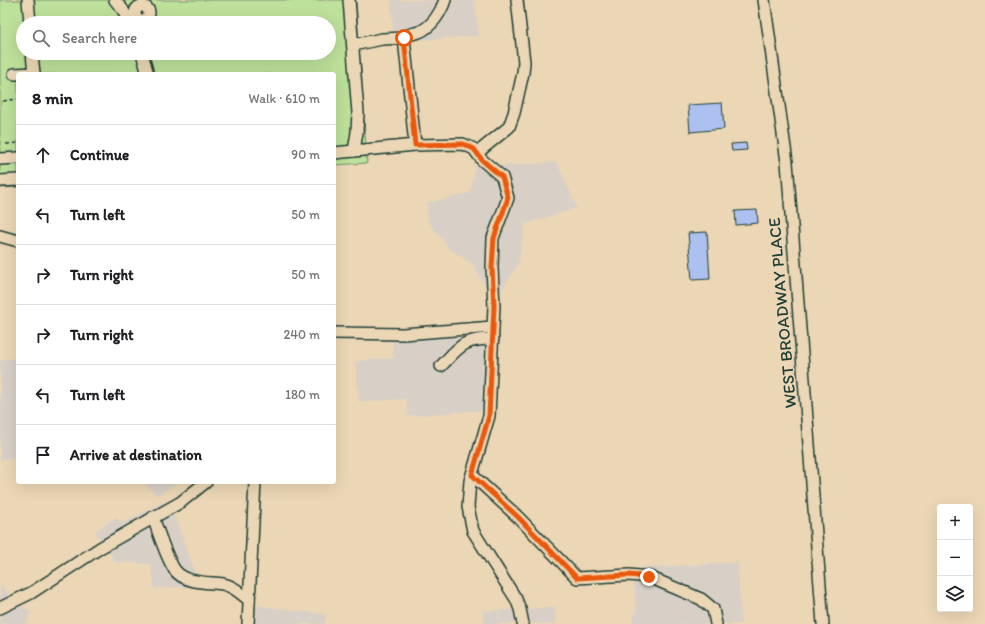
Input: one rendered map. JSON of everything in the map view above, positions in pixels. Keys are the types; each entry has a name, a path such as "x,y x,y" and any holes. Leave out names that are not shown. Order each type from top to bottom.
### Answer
{"street":[{"path":"28,0 29,16"},
{"path":"115,0 124,5 126,16"},
{"path":"350,0 358,113 354,151"},
{"path":"353,45 382,39 404,38 408,34 421,31 441,13 445,0"},
{"path":"477,153 509,127 514,113 524,62 517,0"},
{"name":"WEST BROADWAY PLACE","path":"764,0 787,162 823,624"},
{"path":"404,38 415,145"},
{"path":"33,60 34,72"},
{"path":"144,60 147,71"},
{"path":"336,153 415,145 463,144 474,149 482,160 502,177 508,198 494,238 492,268 494,327 489,416 472,475 468,507 473,532 516,599 523,624"},
{"path":"0,159 16,158"},
{"path":"0,181 16,180"},
{"path":"0,236 16,240"},
{"path":"336,333 386,332 403,334 494,327"},
{"path":"441,366 462,344 480,339 493,339"},
{"path":"472,475 518,517 577,578 629,575 649,577 701,598 712,610 716,624"},
{"path":"0,608 31,593 100,548 152,517 181,502 204,484"},
{"path":"248,624 255,484"},
{"path":"152,517 175,570 188,578 206,583 224,584 236,589 249,600"}],"path":[{"path":"2,100 16,99"},
{"path":"6,144 16,143"}],"shaded area":[{"path":"391,0 475,0 479,36 394,42"},
{"path":"486,158 500,166 557,162 577,208 525,224 519,262 501,291 489,292 473,265 450,249 428,222 427,203 470,193 477,161"},
{"path":"491,330 486,410 408,416 406,399 359,402 355,361 394,358 391,335"},
{"path":"16,358 16,458 0,460 0,360"},
{"path":"147,484 175,484 156,496"},
{"path":"163,502 171,507 196,574 193,587 154,588 151,564 115,562 95,532 115,517 123,523"},
{"path":"738,562 741,624 633,624 632,618 636,612 633,569"},
{"path":"0,583 9,595 31,613 26,624 0,624"},
{"path":"252,605 326,614 325,624 251,624"},
{"path":"555,607 556,624 484,624 483,611"}],"green space":[{"path":"0,0 356,0 367,163 336,165 336,72 16,72 16,187 0,188"}],"building":[{"path":"722,103 724,129 690,132 688,105"},
{"path":"746,143 747,150 732,151 731,144"},
{"path":"757,210 758,223 736,225 735,211"},
{"path":"707,232 710,279 692,280 688,233"}],"route":[{"path":"404,38 415,145 463,144 474,149 482,160 502,177 508,198 500,216 494,238 492,268 494,306 489,416 472,475 488,489 500,503 518,517 577,578 629,575 649,577"}]}
